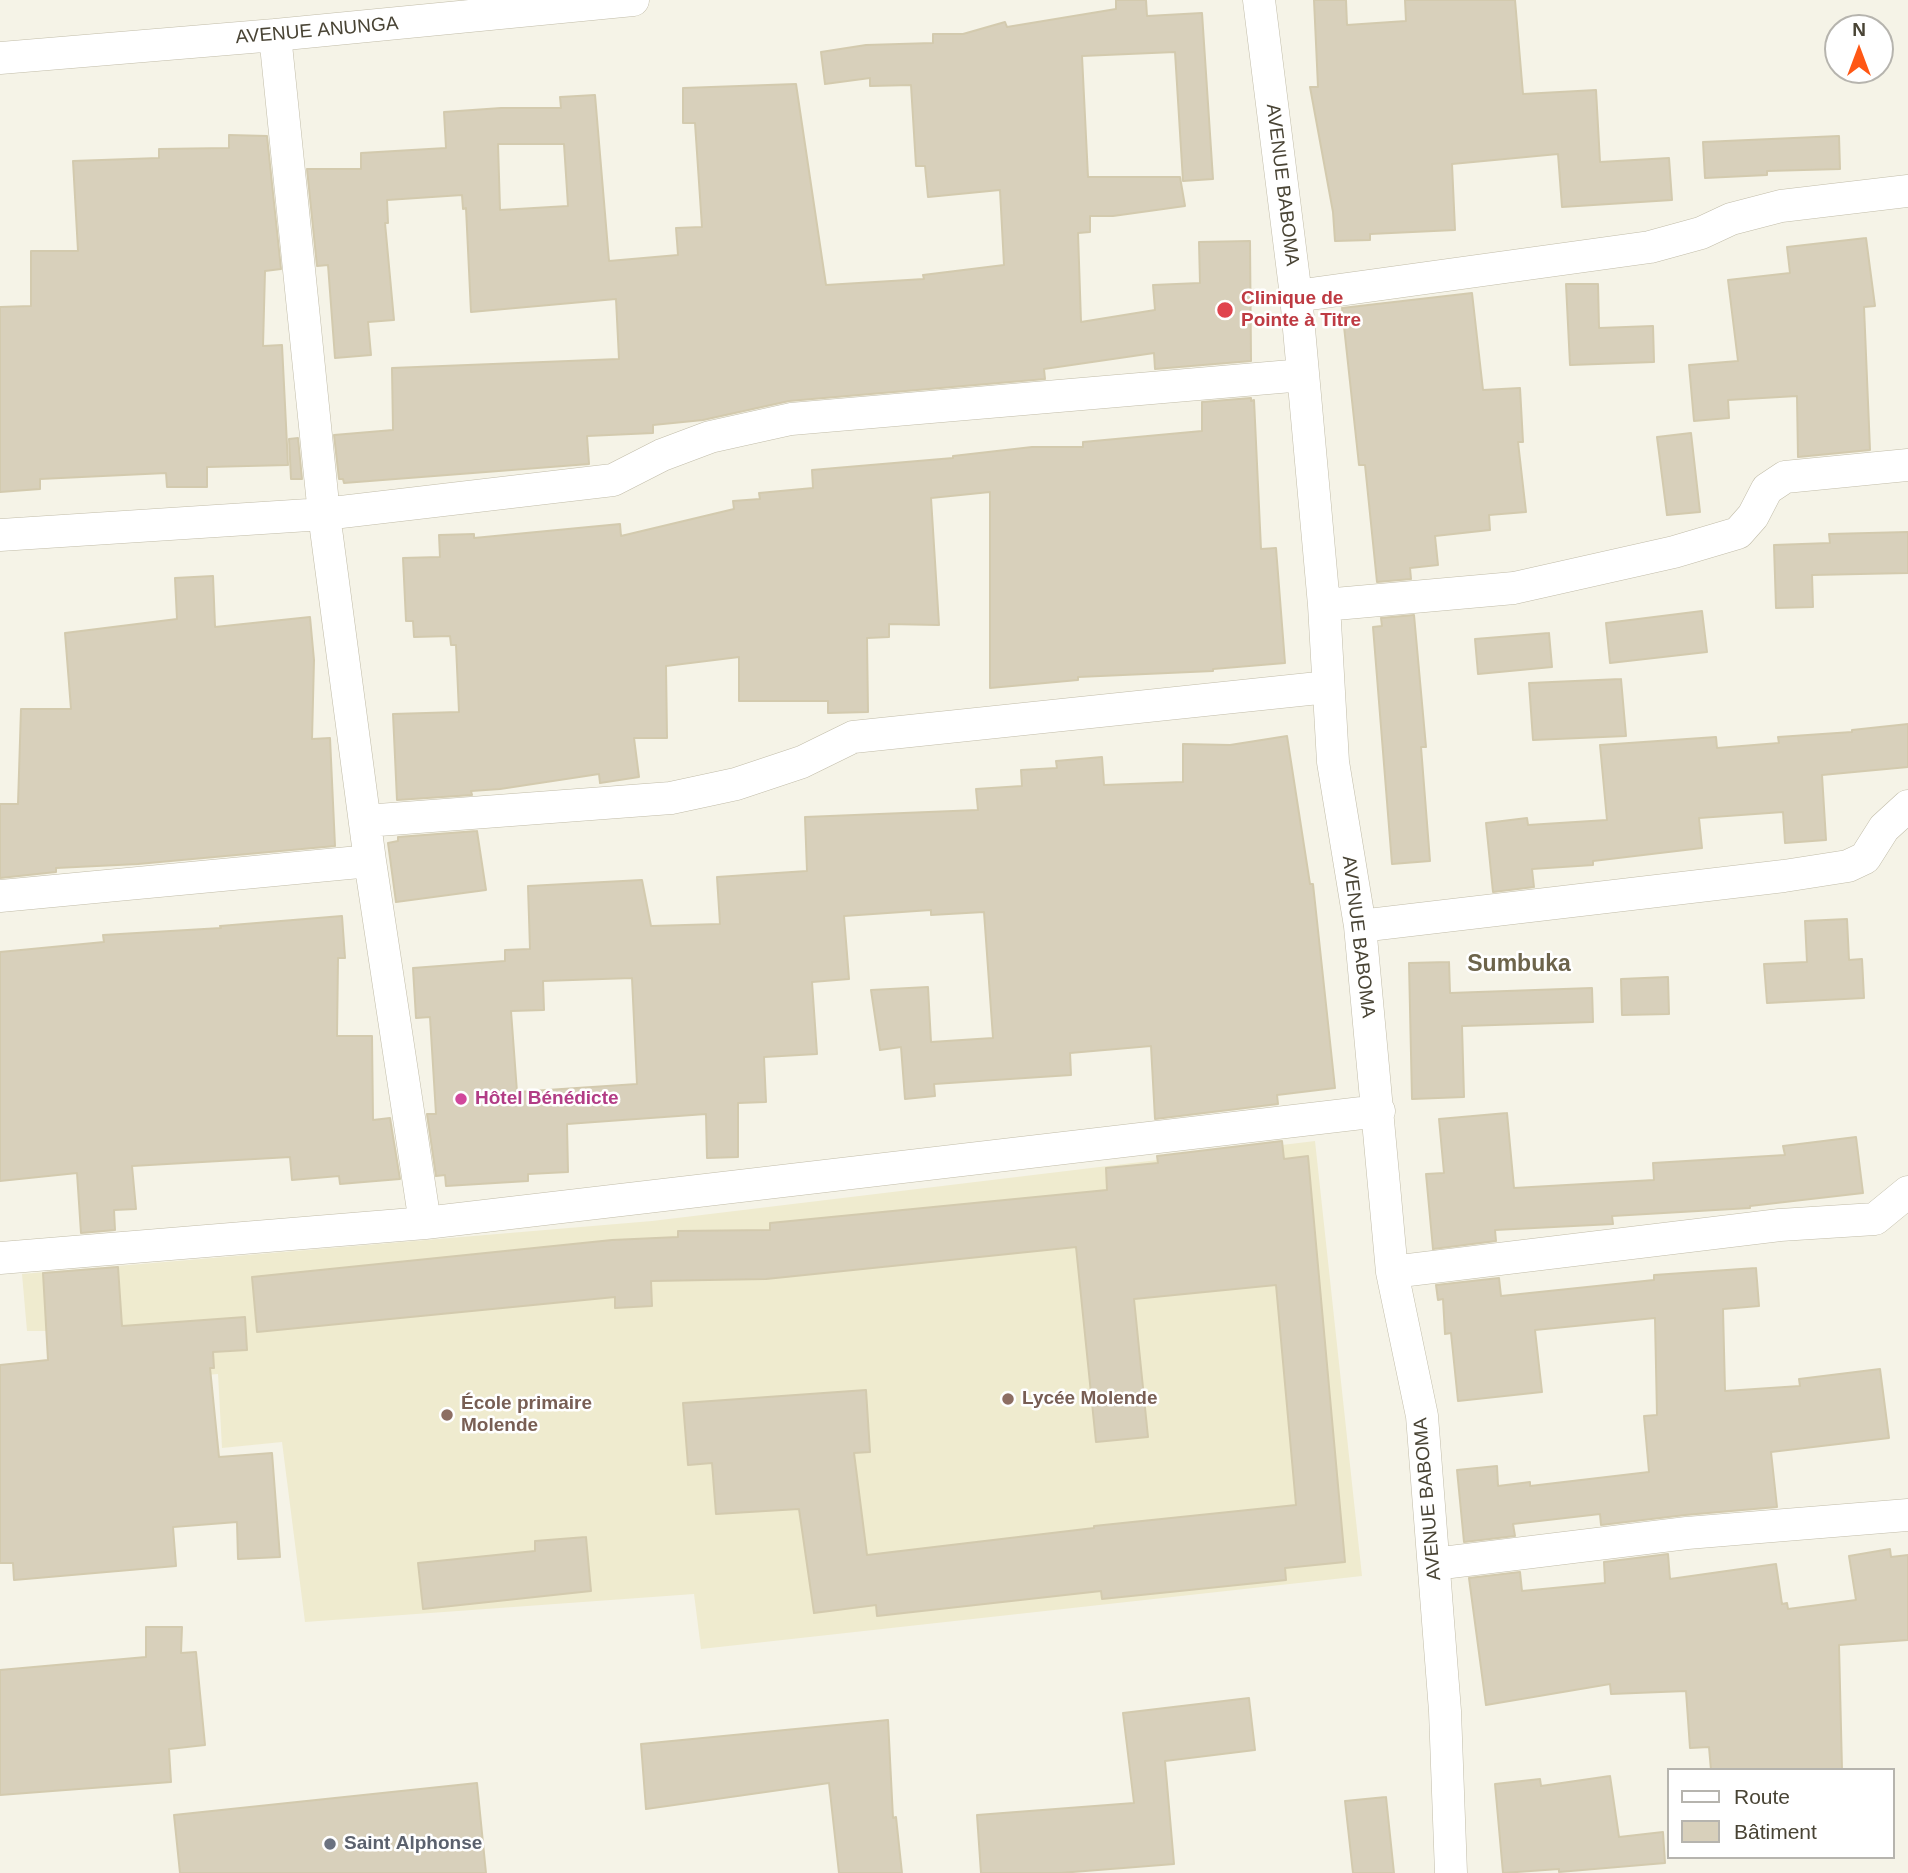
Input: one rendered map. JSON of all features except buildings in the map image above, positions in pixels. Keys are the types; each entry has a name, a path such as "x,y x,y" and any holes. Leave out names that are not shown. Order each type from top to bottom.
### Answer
{"street":[{"name":"AVENUE ANUNGA","path":"0,58 275,35 633,0"},
{"name":"AVENUE BABOMA","path":"1259,0 1296,296 1324,605 1333,762 1360,926 1392,1272 1422,1416 1446,1711 1451,1873"},
{"path":"275,35 324,513 370,861 425,1223"},
{"path":"1296,296 1650,247 1701,233 1731,219 1781,206 1908,191"},
{"path":"0,535 324,513 613,480 662,455 710,437 790,419 1303,375"},
{"path":"1324,605 1514,589 1674,552 1738,533 1753,516 1767,489 1785,477 1908,466"},
{"path":"365,821 671,797 736,783 789,766 853,737 1328,687"},
{"path":"1360,926 1784,876 1848,866 1865,858 1884,828 1908,806"},
{"path":"0,896 370,861"},
{"path":"0,1258 425,1223 1378,1111"},
{"path":"1392,1272 1780,1225 1875,1219 1908,1192"},
{"path":"1434,1564 1687,1533 1908,1515"}],"shaded area":[{"name":"Lycée Molende","path":"1315,1141 1362,1576 701,1649 694,1594 305,1622 282,1442 222,1448 218,1374 57,1388 51,1331 27,1331 22,1274 652,1221"}],"place":[{"name":"Clinique de Pointe à Titre","path":"1225,310"},
{"name":"Hôtel Bénédicte","path":"461,1099"},
{"name":"Lycée Molende","path":"1008,1399"},
{"name":"École primaire Molende","path":"447,1415"},
{"name":"Saint Alphonse","path":"330,1844"}],"district":[{"name":"Sumbuka","path":"1519,965"}]}
